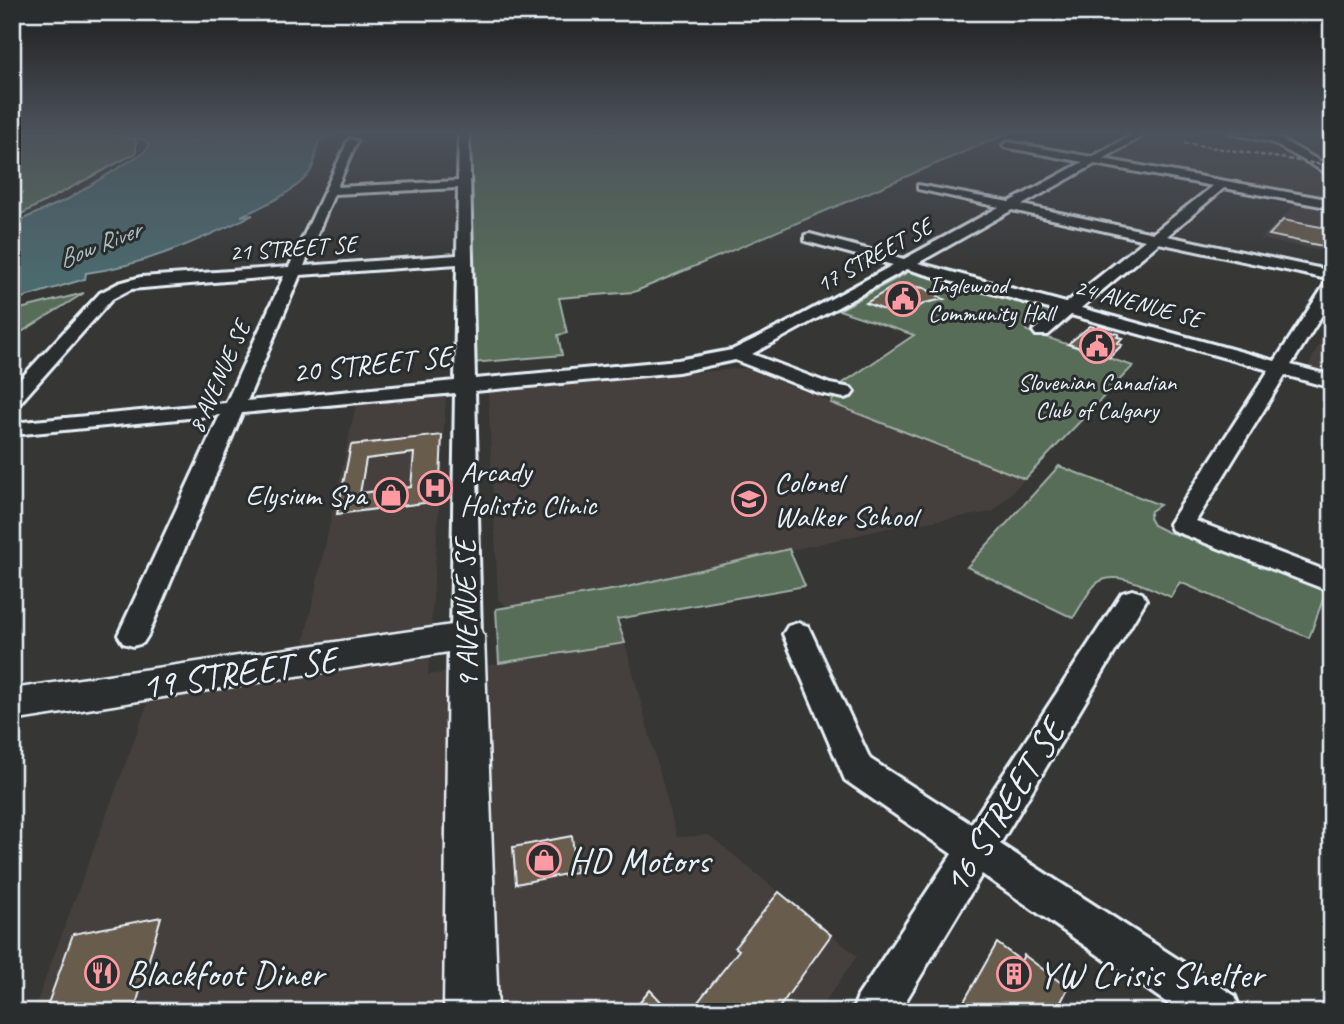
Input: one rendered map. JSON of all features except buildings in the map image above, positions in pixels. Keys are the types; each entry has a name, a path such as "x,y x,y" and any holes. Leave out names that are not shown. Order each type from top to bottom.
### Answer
{"main road":[{"name":"19 STREET SE","path":"12,705 466,636"},
{"name":"9 AVENUE SE","path":"466,636 471,1012"}],"street":[{"name":"8 AVENUE SE","path":"133,635 335,181"},
{"name":"9 AVENUE SE","path":"464,181 466,636"},
{"name":"17 STREET SE","path":"737,354 789,329 1057,181"},
{"path":"1203,181 1332,204"},
{"path":"331,191 464,184"},
{"path":"1042,331 1222,184"},
{"path":"922,187 1332,276"},
{"name":"24 AVENUE SE","path":"810,238 1332,382"},
{"name":"21 STREET SE","path":"12,400 106,296 125,286 141,282 464,259"},
{"path":"1332,286 1181,524 1332,583"},
{"path":"737,354 826,389 845,392"},
{"name":"20 STREET SE","path":"12,429 678,366 737,354"},
{"name":"16 STREET SE","path":"874,1012 1132,600"},
{"path":"798,634 857,769 1219,1012"}],"shaded area":[{"path":"1232,181 1332,181 1332,198"},
{"path":"1300,200 1332,206 1332,253 1260,239"},
{"path":"1332,318 1332,376 1307,369"},
{"name":"Colonel Walker School","path":"745,368 1025,479 993,512 893,527 623,588 508,607 498,599 488,393"},
{"path":"446,396 428,675 625,643 677,837 709,835 857,956 818,1012 33,1012 148,703 296,678 356,405"}],"green space":[{"path":"12,181 84,181 12,219"},
{"path":"470,181 896,181 634,292 559,298 567,333 558,335 562,355 472,363"},
{"path":"910,271 1048,308 1051,315 1024,327 1027,331 1133,366 1025,479 831,403 843,383 914,335 839,310"},
{"path":"84,293 12,338 12,311"},
{"path":"1059,466 1160,505 1151,511 1149,518 1153,525 1167,532 1197,540 1326,591 1309,638 1180,582 1171,597 1132,581 1111,578 1101,580 1091,590 1073,618 967,567"},
{"path":"789,549 805,586 617,619 625,643 499,663 496,609 623,588"}],"water":[{"name":"Bow River","path":"97,181 302,181 281,196 241,216 253,215 172,250 130,264 86,273 85,279 12,301 12,224 68,199"}],"place":[{"name":"Inglewood Community Hall","path":"903,299"},
{"name":"Slovenian Canadian Club of Calgary","path":"1097,346"},
{"name":"Arcady Holistic Clinic","path":"435,488"},
{"name":"Elysium Spa","path":"391,495"},
{"name":"Colonel Walker School","path":"749,499"},
{"name":"HD Motors","path":"544,860"},
{"name":"Blackfoot Diner","path":"102,973"},
{"name":"YW Crisis Shelter","path":"1014,974"}]}
